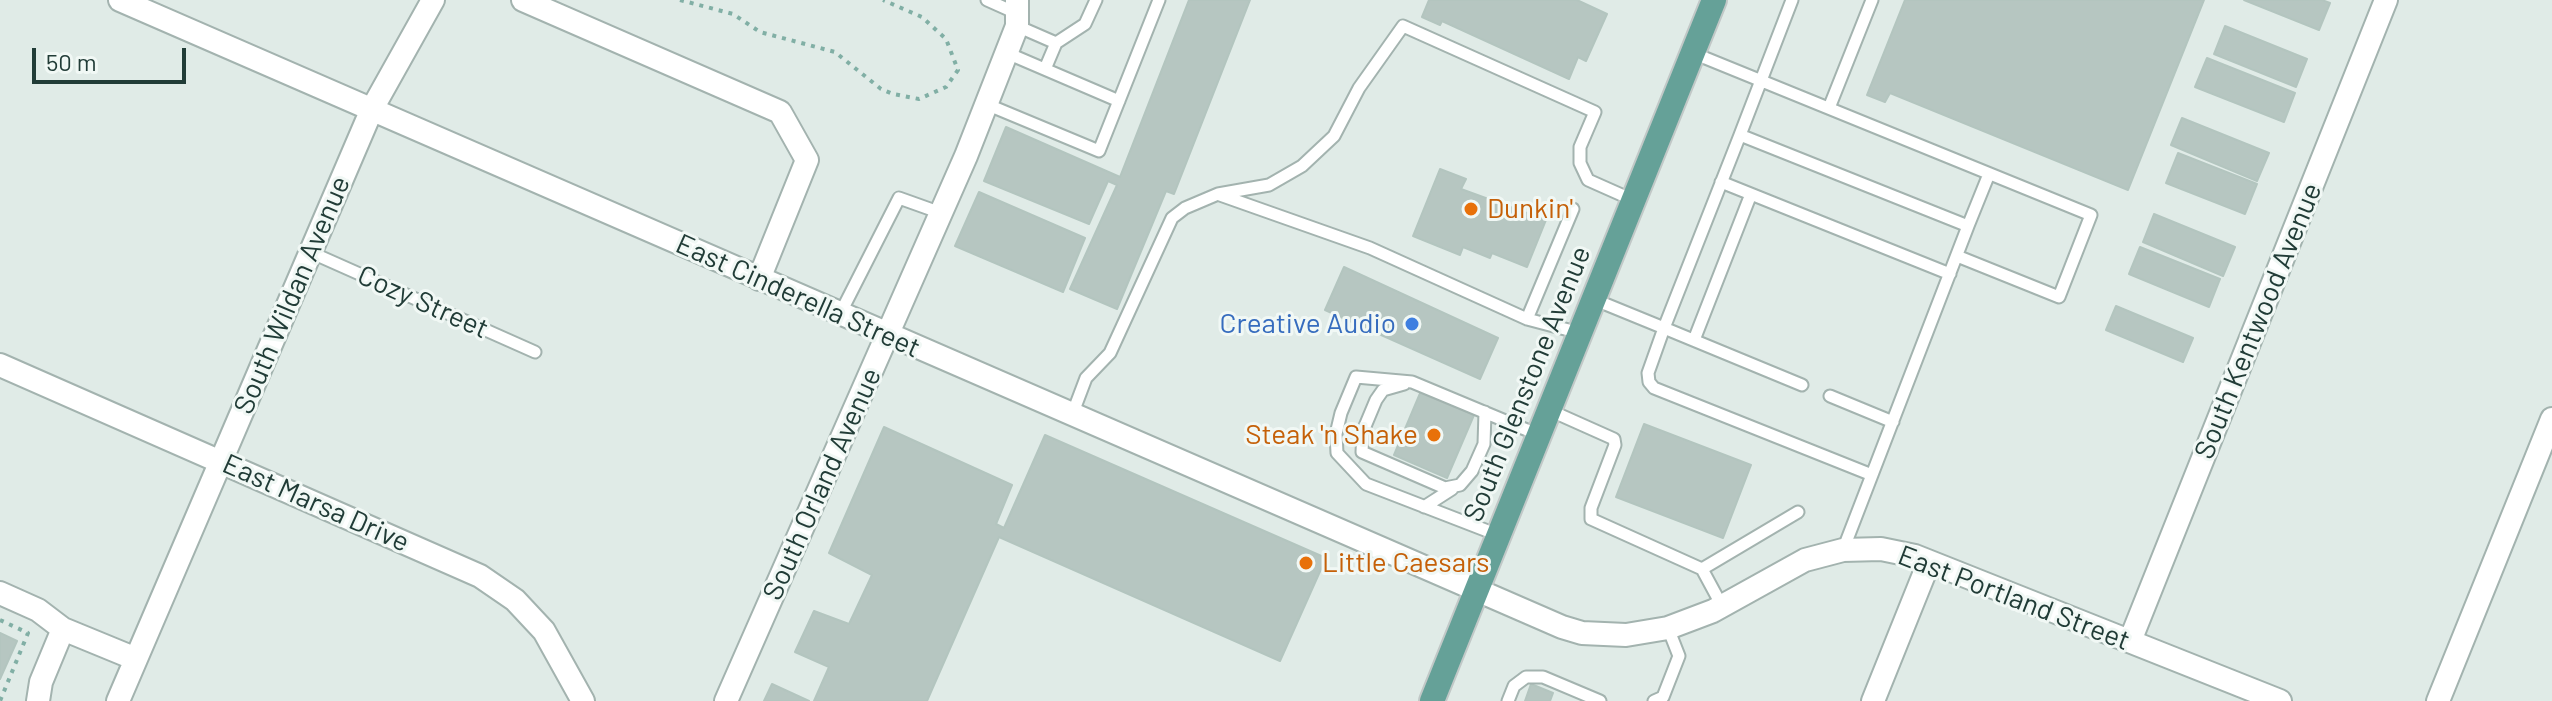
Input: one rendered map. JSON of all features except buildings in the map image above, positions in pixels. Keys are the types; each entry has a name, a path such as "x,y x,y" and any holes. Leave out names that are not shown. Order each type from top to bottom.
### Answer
{"main road":[{"name":"South Glenstone Avenue","path":"1432,701 1693,53 1707,2"}],"street":[{"name":"East Cinderella Street","path":"120,0 1476,591"},
{"name":"South Wildan Avenue","path":"118,701 372,109 433,0"},
{"path":"523,0 780,112 807,160 759,279"},
{"name":"South Kentwood Avenue","path":"2130,641 2386,0"},
{"name":"South Orland Avenue","path":"726,701 941,213 1007,53 1017,13"},
{"name":"East Marsa Drive","path":"0,365 498,587 544,631 583,701"},
{"path":"2438,701 2552,419"},
{"name":"East Portland Street","path":"1476,591 1582,633 1626,635 1668,628 1722,606 1786,568 1843,550 1881,549 1929,562 2276,700"},
{"path":"1873,701 1929,562"},
{"path":"0,593 38,610 63,629 136,659"},
{"path":"38,701 41,682 63,629"}],"lane":[{"path":"987,0 1017,13 1056,43"},
{"path":"1045,69 1056,43 1085,24 1096,0"},
{"path":"986,104 1099,151 1159,0"},
{"path":"1792,0 1648,373 1654,388 1872,475"},
{"path":"1829,108 1872,0"},
{"path":"1072,415 1086,378 1110,353 1172,218 1185,208 1218,194 1269,185 1302,166 1334,136 1359,88 1403,26 1595,112 1580,147 1580,163 1588,180 1633,200"},
{"path":"1007,53 1119,101"},
{"path":"1693,53 2091,215 2059,297 1957,256"},
{"path":"1740,135 1968,226"},
{"path":"1843,550 1989,174"},
{"path":"1721,182 1950,274"},
{"path":"1218,194 1370,248 1527,319 1580,333"},
{"path":"1694,340 1751,194"},
{"path":"840,314 899,198 941,213"},
{"path":"1527,319 1573,209"},
{"name":"Cozy Street","path":"310,252 535,352"},
{"path":"1593,299 1802,385"},
{"path":"1498,535 1366,484 1337,453 1336,434 1356,377 1412,382 1539,435"},
{"path":"1412,382 1383,390 1366,422 1362,452 1452,489"},
{"path":"1830,396 1893,422"},
{"path":"1549,410 1614,439 1615,445 1591,508 1591,519 1597,525 1702,569 1722,606"},
{"path":"1424,507 1467,478 1479,459 1485,412"},
{"path":"1702,569 1798,512"},
{"path":"1654,701 1663,697 1679,656 1668,628"},
{"path":"1508,701 1514,686 1526,677 1543,677 1600,701"},
{"path":"1564,701 1569,689"}],"path":[{"path":"680,0 725,11 760,32 835,52 881,89 893,94 919,99 946,87 958,70 946,39 922,17 883,0"},
{"path":"0,620 28,633 0,701"}],"place":[{"name":"Dunkin'","path":"1471,209"},
{"name":"Creative Audio","path":"1412,324"},
{"name":"Steak 'n Shake","path":"1434,435"},
{"name":"Little Caesars","path":"1306,563"}]}
